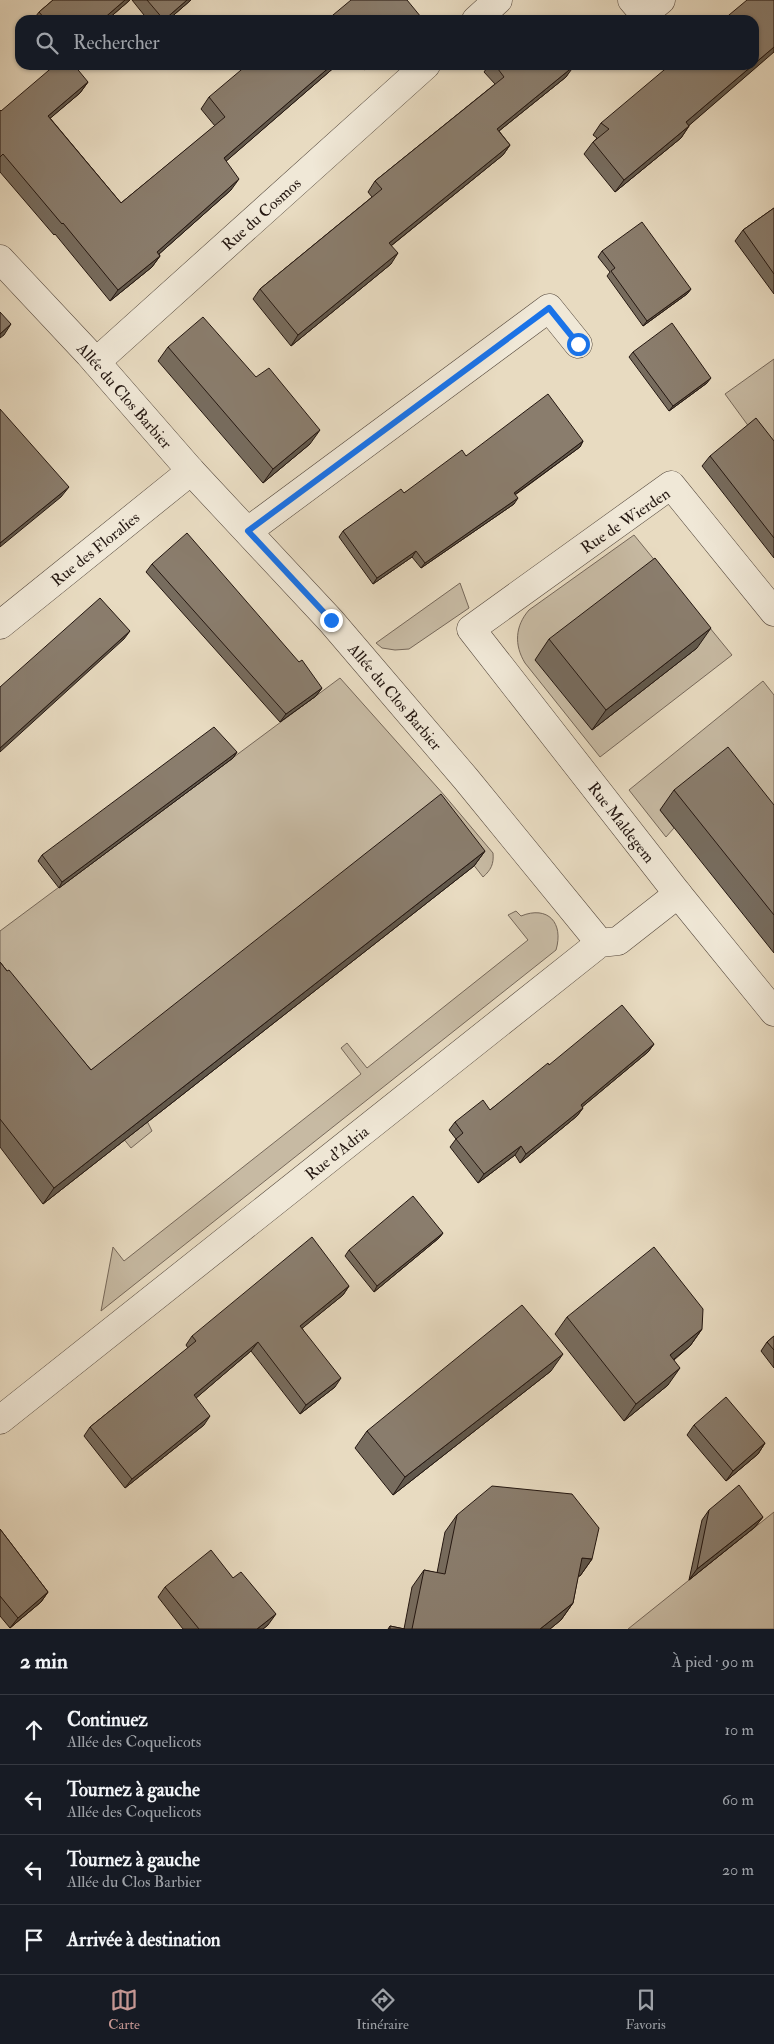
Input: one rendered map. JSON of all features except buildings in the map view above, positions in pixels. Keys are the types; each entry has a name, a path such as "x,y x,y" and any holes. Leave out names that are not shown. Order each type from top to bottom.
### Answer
{"street":[{"path":"482,15 498,0"},
{"path":"632,0 644,14 661,0"},
{"name":"Rue du Cosmos","path":"96,362 420,70"},
{"name":"Allée du Clos Barbier","path":"0,259 96,362 191,471 331,620 466,779 600,943"},
{"path":"248,531 549,308 578,344"},
{"name":"Rue des Floralies","path":"0,626 191,471"},
{"name":"Rue de Wierden","path":"471,630 671,485 774,612"},
{"name":"Rue Maldegem","path":"471,630 678,894 774,1012"},
{"name":"Rue d'Adria","path":"0,1420 600,943 618,941 678,894"}],"shaded area":[{"path":"774,359 774,461 725,394"},
{"path":"634,535 732,655 600,757 525,663 519,649 519,629 524,616 529,610"},
{"path":"460,583 469,608 409,649 395,650 382,648 376,643"},
{"path":"340,678 493,853 491,866 483,877 431,810 147,1121 152,1131 131,1148 0,986 0,931"},
{"path":"763,681 774,695 774,843 660,810 674,828 666,837 629,790"},
{"path":"516,911 521,916 539,913 552,919 556,924 558,932 556,950 101,1311 113,1247 124,1261 361,1074 341,1048 347,1043 367,1068 528,940 508,915"},
{"path":"774,1512 774,1629 628,1629"}],"route":[{"path":"331,620 248,531 549,308 578,344"}]}
